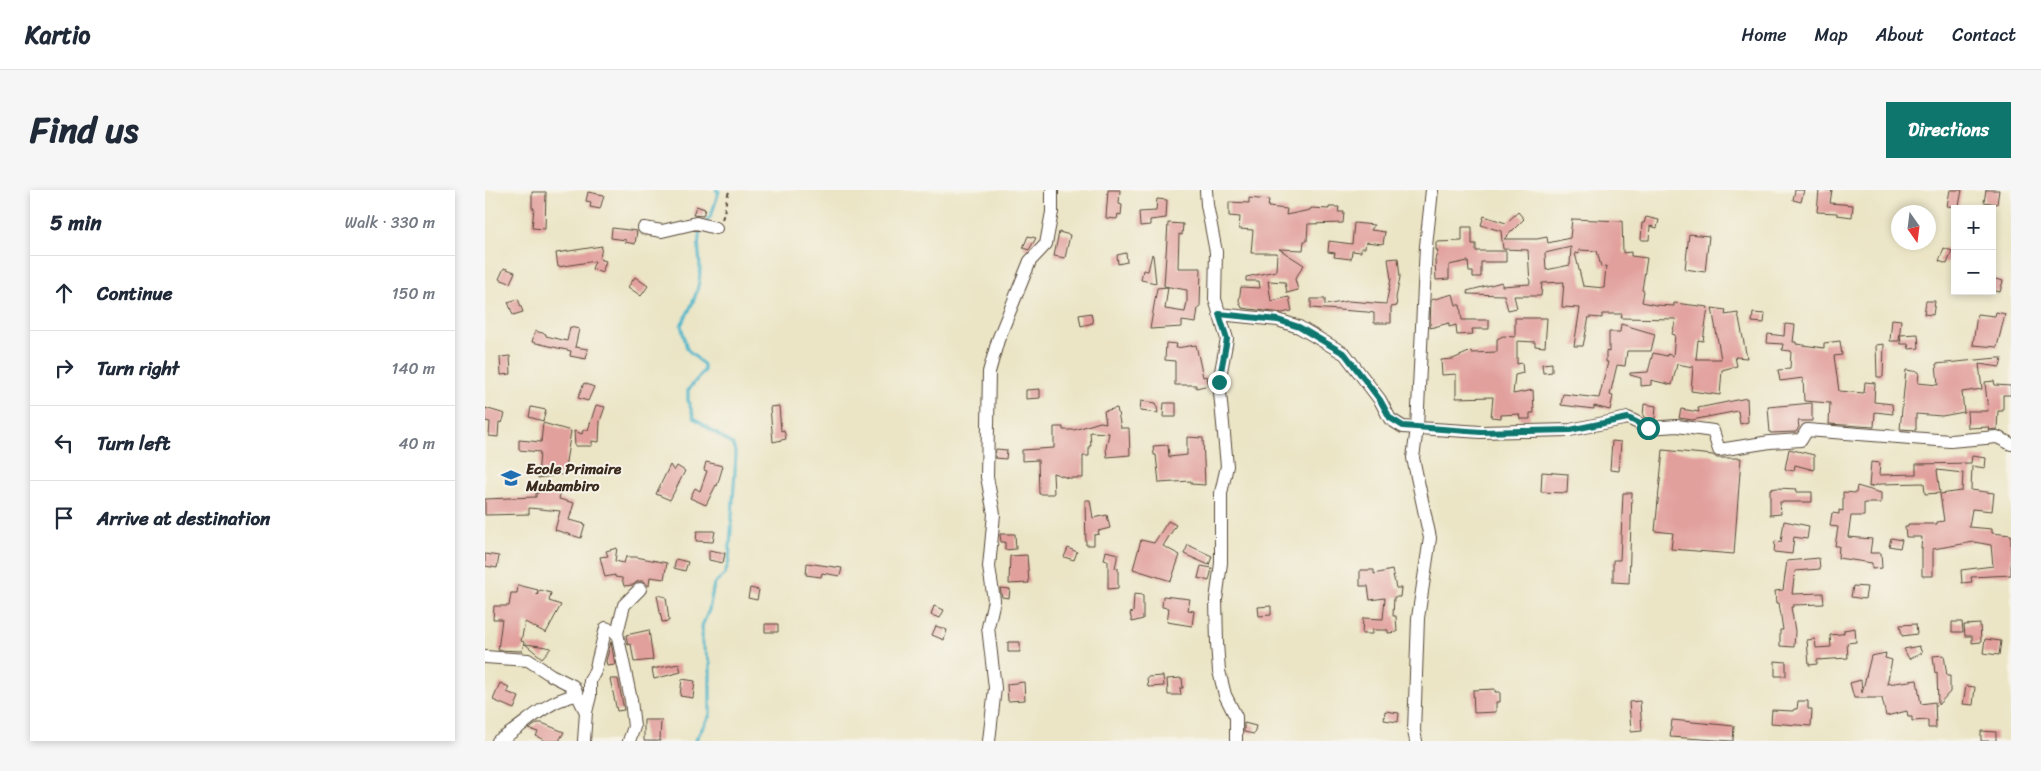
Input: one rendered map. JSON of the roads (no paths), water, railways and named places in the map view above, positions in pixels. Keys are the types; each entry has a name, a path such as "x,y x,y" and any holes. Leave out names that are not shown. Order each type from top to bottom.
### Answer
{"street":[{"path":"989,741 995,688 988,627 994,600 989,567 994,514 987,477 989,372 998,340 1030,261 1046,244 1052,212 1051,190"},
{"path":"1206,190 1216,252 1215,299 1227,339 1219,382 1227,466 1221,493 1221,562 1216,600 1217,643 1219,671 1225,695 1235,717 1236,741"},
{"path":"1417,741 1414,731 1418,618 1430,538 1413,458 1417,428 1426,246 1432,190"},
{"path":"644,228 662,231 696,223 716,228"},
{"path":"1219,314 1278,320 1299,327 1345,354 1380,400 1390,418 1403,426 1481,432 1570,430 1628,418 1648,428 1677,426 1713,431 1719,450 1769,442 1801,440 1807,430 1950,441 1997,437 2011,444"},
{"path":"629,741 634,727 631,700 617,633 624,605 640,589"},
{"path":"584,741 590,681 595,672 606,628 617,633"},
{"path":"485,657 527,660 573,686 587,712"},
{"path":"498,741 513,733 558,700 572,696 573,686"}],"waterway":[{"path":"706,221 711,216 719,191 716,190"},
{"path":"695,741 710,715 710,663 702,644 702,626 709,610 714,584 725,574 729,561 736,455 733,445 694,418 688,400 688,390 704,371 704,365 687,349 681,325 697,292 700,277 698,243 701,228"}],"place":[{"name":"Ecole Primaire Mubambiro","path":"511,478"}]}
